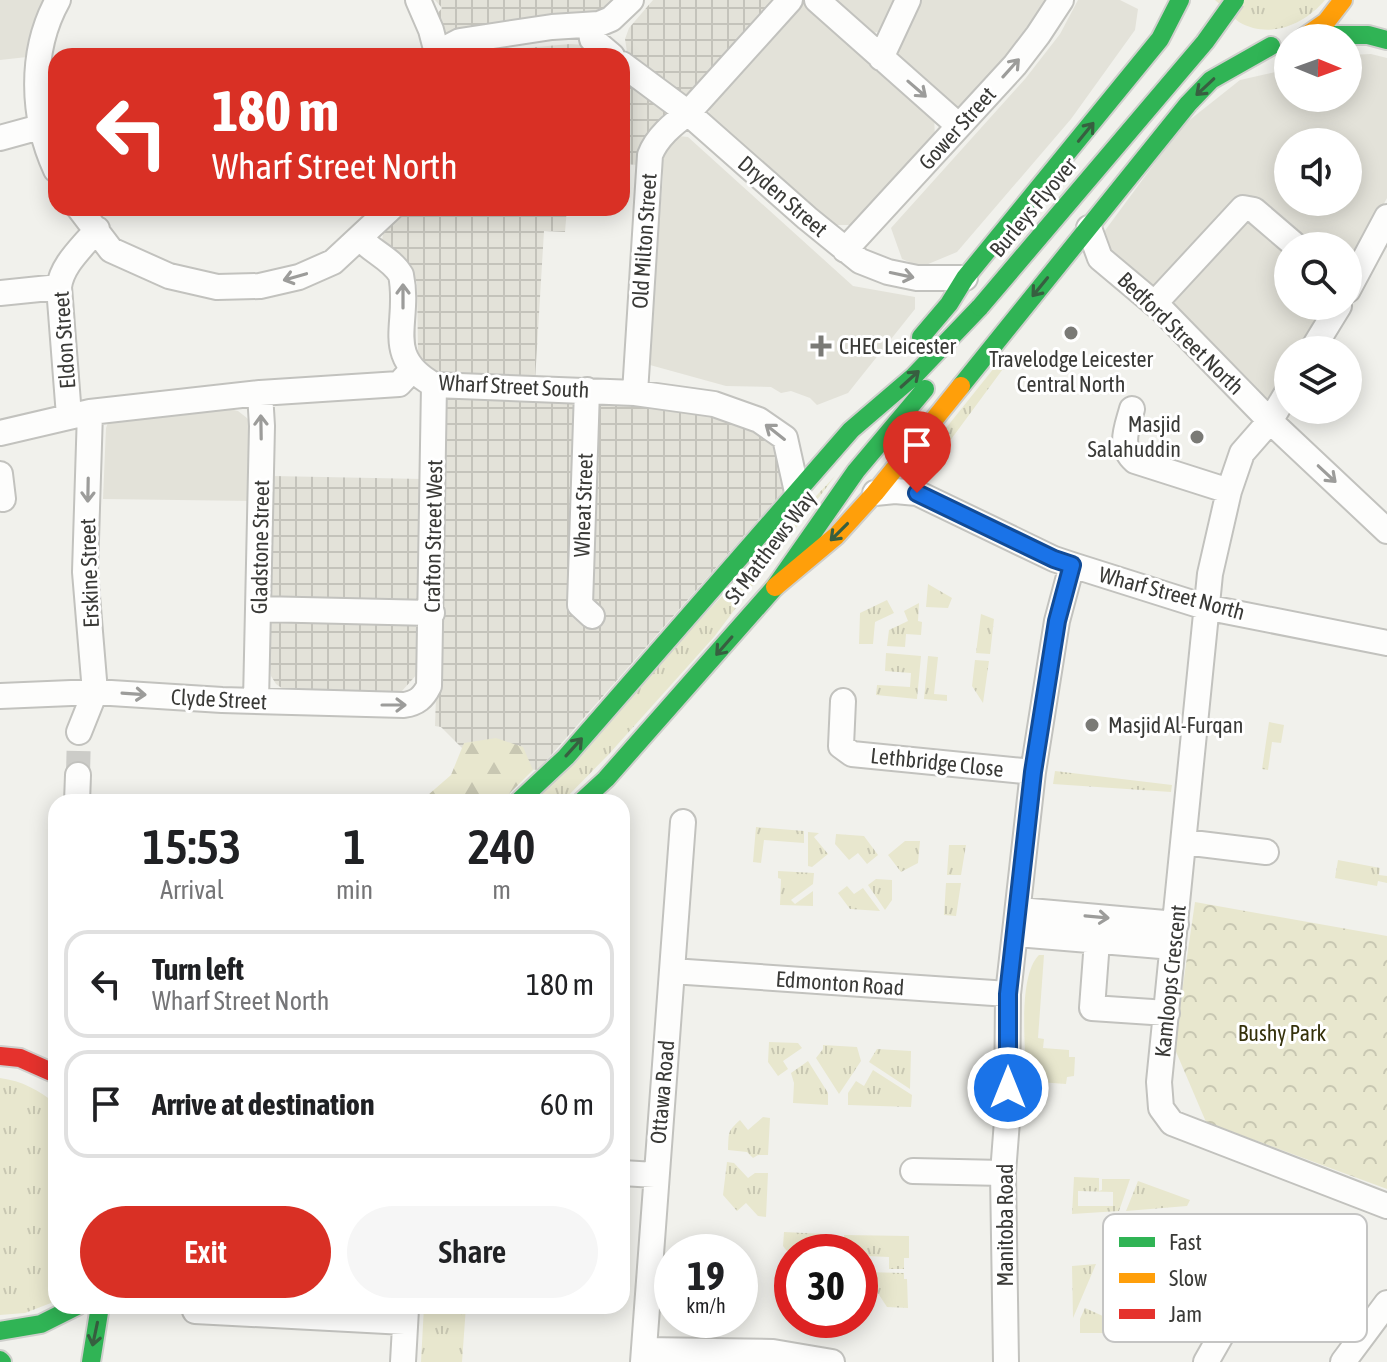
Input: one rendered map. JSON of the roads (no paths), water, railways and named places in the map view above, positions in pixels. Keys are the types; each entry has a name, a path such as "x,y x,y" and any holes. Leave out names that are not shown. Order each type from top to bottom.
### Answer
{"main road":[{"name":"Burleys Flyover","path":"851,430 914,376 980,307 1205,42 1235,0"},
{"path":"1323,24 1333,17 1343,0"},
{"path":"851,430 903,358 949,304 965,278 1160,39 1194,4 1233,36 1274,43"},
{"path":"1362,33 1387,40"},
{"path":"775,587 836,536 875,493 1168,127 1203,88 1211,80 1274,47"},
{"name":"St Matthews Way","path":"589,794 775,587 856,471 928,386 980,307"},
{"name":"St Matthews Way","path":"527,794 566,757 851,430"},
{"path":"0,1056 20,1058 48,1070"},
{"path":"0,1331 25,1329 60,1319 67,1314"},
{"path":"91,1362 98,1314"}],"street":[{"path":"48,148 40,127 38,62 58,0"},
{"path":"418,0 435,48"},
{"path":"447,48 460,41 552,27 590,25 611,19 631,0"},
{"name":"Old Milton Street","path":"635,393 650,155 653,147 688,113 790,0"},
{"path":"817,0 959,126"},
{"path":"881,58 908,0"},
{"name":"Gower Street","path":"845,250 1031,45 1061,0"},
{"path":"590,25 592,39 603,48"},
{"name":"Dryden Street","path":"630,70 688,113 860,261 888,272 927,280 965,278"},
{"path":"0,138 40,127"},
{"path":"1155,303 1243,208 1254,210 1280,232"},
{"path":"86,216 111,250 169,276 217,287 260,286 299,277 333,262 383,216"},
{"path":"1362,262 1387,217"},
{"name":"Bedford Street North","path":"1089,228 1100,258 1155,303 1270,421 1387,531"},
{"name":"Eldon Street","path":"79,414 59,287 60,276 97,229"},
{"path":"360,238 368,248 397,268 401,275 403,353 412,370"},
{"path":"0,293 59,287"},
{"name":"Wharf Street South","path":"0,433 79,414 260,393 399,384 412,370 434,385 635,393 714,404 759,420 785,438 797,492"},
{"name":"Crafton Street West","path":"429,686 434,385"},
{"name":"Wheat Street","path":"587,390 580,605 592,616"},
{"name":"Gladstone Street","path":"256,701 262,426 260,393"},
{"path":"1132,409 1124,441 1135,461 1229,491"},
{"name":"Erskine Street","path":"79,414 85,572 95,692 79,732"},
{"name":"Kamloops Crescent","path":"1274,414 1242,453 1229,491 1205,607 1159,1082 1161,1108 1172,1123 1387,1206"},
{"path":"0,474 3,499"},
{"name":"Wharf Street North","path":"875,493 917,493 1054,559 1205,607 1387,643"},
{"name":"Manitoba Road","path":"1006,1362 1003,1173 1007,1121 1008,994 1033,772 1057,621 1072,565"},
{"path":"259,609 432,613"},
{"name":"Clyde Street","path":"0,696 95,692 404,705 415,703 424,696 429,686"},
{"name":"Lethbridge Close","path":"843,701 841,746 852,754 1033,772"},
{"path":"77,794 78,775"},
{"name":"Ottawa Road","path":"643,1356 683,822"},
{"path":"1184,842 1266,852"},
{"path":"1018,922 1175,936"},
{"path":"1018,922 1097,941 1175,936"},
{"path":"1097,941 1092,1008 1167,1013"},
{"name":"Edmonton Road","path":"672,971 1008,994"},
{"path":"913,1171 1003,1173"},
{"path":"630,1173 655,1175"},
{"path":"1367,1330 1387,1303"},
{"path":"403,1362 406,1314"},
{"path":"1206,1362 1217,1342"},
{"path":"1343,1362 1358,1342"},
{"path":"643,1356 773,1352 832,1362"}],"tunnel":[{"path":"78,775 79,732"}],"place":[{"name":"Travelodge Leicester Central North","path":"1071,333"},
{"name":"CHEC Leicester","path":"821,346"},
{"name":"Masjid Salahuddin","path":"1197,437"},
{"name":"Masjid Al-Furqan","path":"1092,725"}],"park label":[{"name":"Bushy Park","path":"1282,1033"}]}
